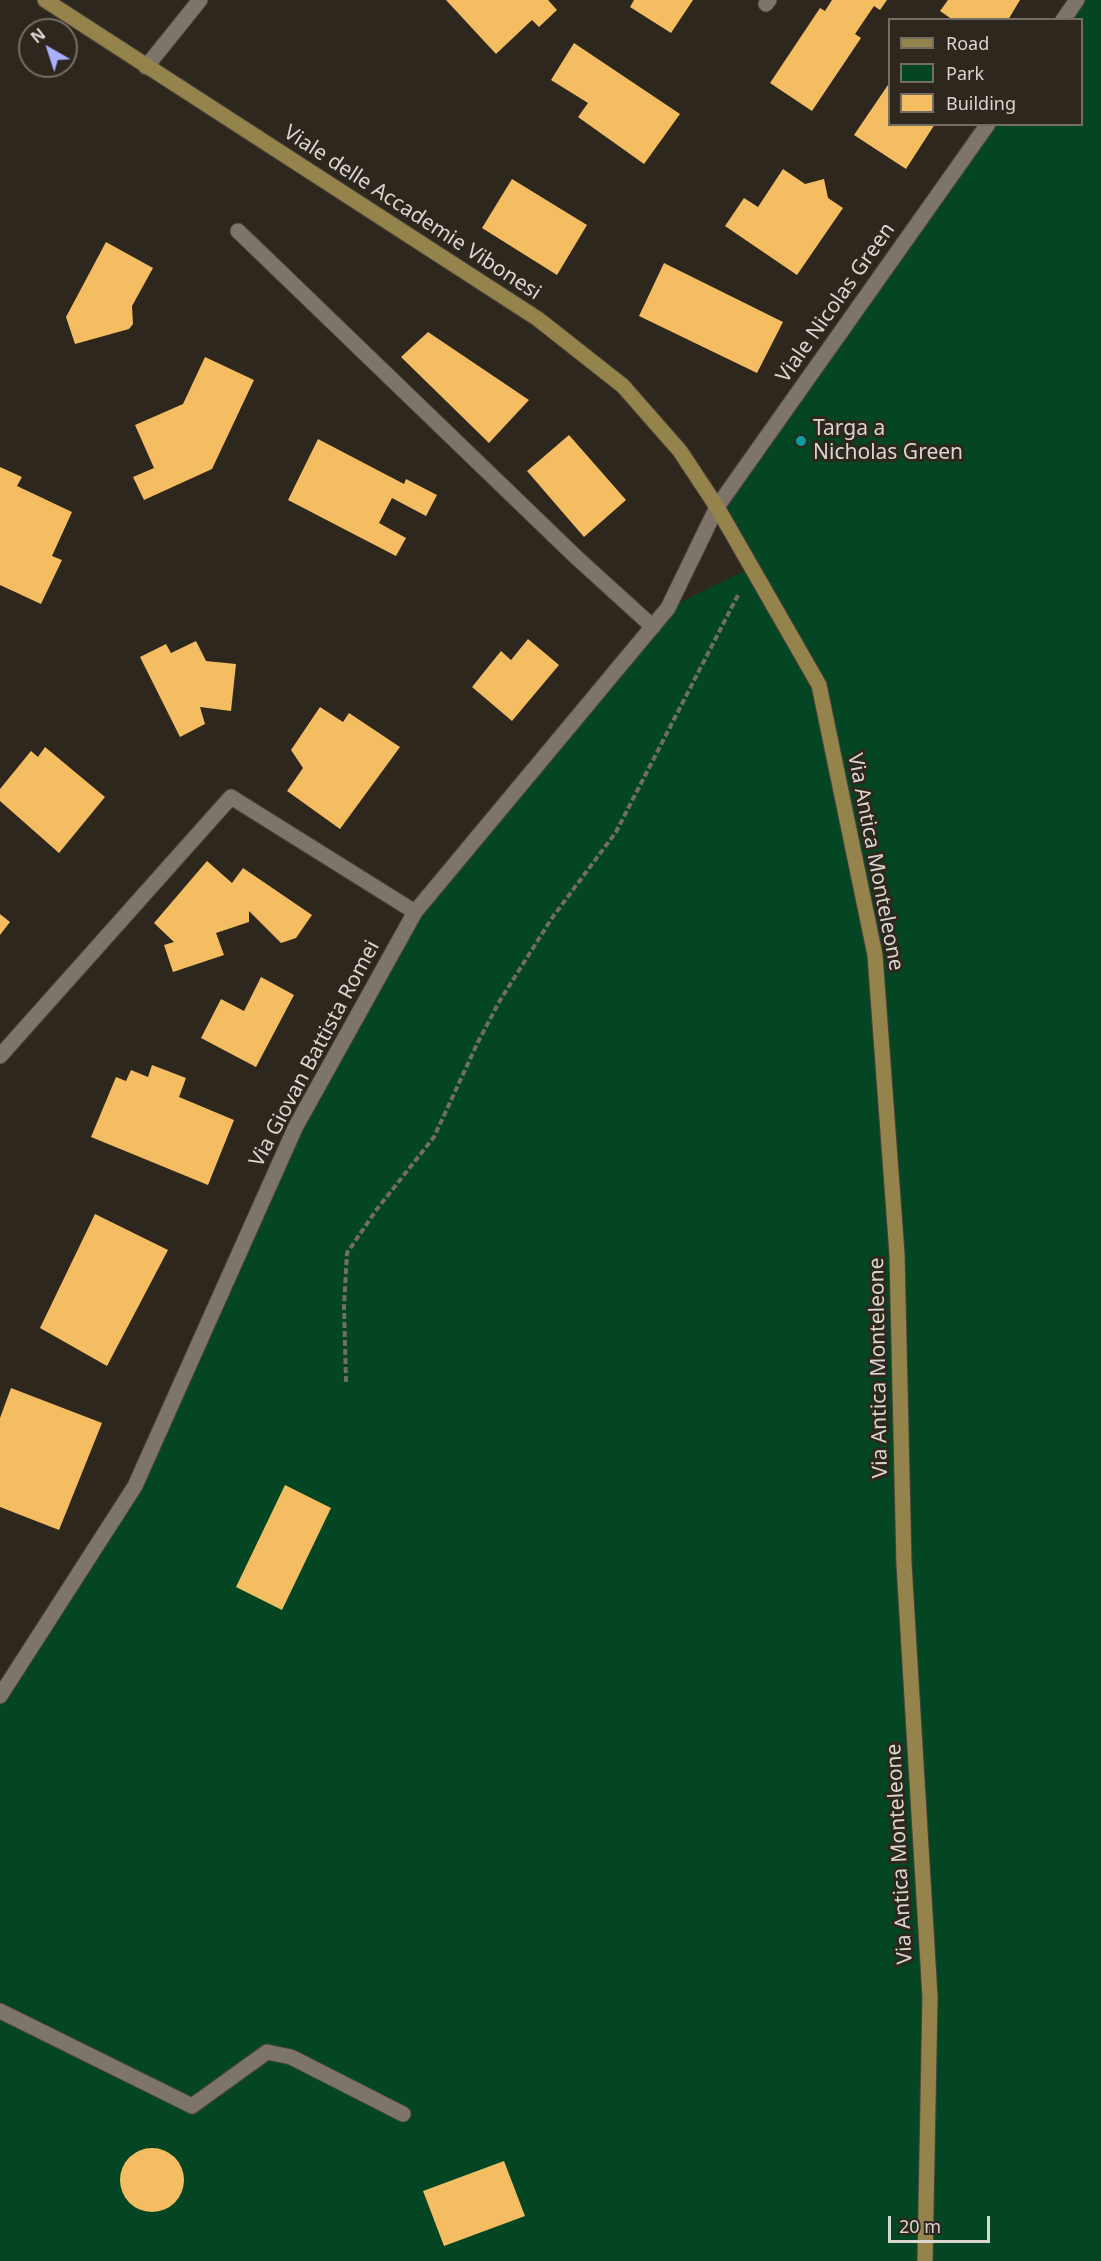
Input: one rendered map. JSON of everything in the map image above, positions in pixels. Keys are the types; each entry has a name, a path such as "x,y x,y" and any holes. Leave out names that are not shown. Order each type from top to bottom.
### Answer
{"street":[{"name":"Viale delle Accademie Vibonesi","path":"45,0 538,319 623,386 680,451 717,507"},
{"path":"146,67 200,0"},
{"path":"1064,18 1077,0"},
{"name":"Viale Nicolas Green","path":"717,507 987,126"},
{"path":"238,231 576,557 653,627"},
{"name":"Via Antica Monteleone","path":"717,507 819,685 875,955 897,1254 904,1564 930,1997 925,2261"},
{"name":"Via Giovan Battista Romei","path":"0,1696 135,1486 296,1126 415,912 668,608 717,507"},
{"path":"0,1056 231,797 415,912"},
{"path":"0,2011 192,2106 267,2052 291,2057 403,2114"}],"path":[{"path":"346,1382 344,1306 347,1253 376,1209 434,1137 500,1002 552,918 616,832 752,568"}],"green space":[{"path":"1077,0 1101,0 1101,2261 0,2261 0,1697 135,1486 296,1126 415,912 668,608 751,568 717,507 987,126 1083,126 1083,18 1064,18"}],"building":[{"path":"446,0 548,0 557,10 539,27 532,20 496,54"},
{"path":"634,0 693,0 671,33 630,7"},
{"path":"832,0 887,0 880,10 874,6 855,34 861,38 812,111 770,83 820,8 825,11"},
{"path":"948,0 1020,0 1009,18 950,18 940,11"},
{"path":"574,43 680,114 644,164 578,117 588,103 551,80"},
{"path":"888,85 888,126 934,126 906,169 854,135"},
{"path":"783,169 805,184 824,179 828,198 843,208 797,275 725,226 744,198 758,207"},
{"path":"512,179 587,225 557,275 482,228"},
{"path":"106,242 153,268 132,306 133,324 129,329 75,344 66,317"},
{"path":"664,263 783,322 757,373 639,316"},
{"path":"428,332 529,400 489,443 401,357"},
{"path":"205,357 254,380 212,469 144,500 133,477 154,468 135,425 183,404"},
{"path":"569,435 626,500 584,537 527,471"},
{"path":"318,439 404,484 406,479 437,495 426,516 392,498 379,523 406,538 396,556 288,500"},
{"path":"0,467 22,477 17,486 72,512 52,556 62,560 41,604 0,585"},
{"path":"528,639 559,665 512,721 472,687 501,651 511,660"},
{"path":"196,641 206,661 236,664 231,711 200,707 205,724 180,737 140,657 166,644 171,653"},
{"path":"320,707 343,722 349,713 400,747 340,829 287,791 303,768 291,750"},
{"path":"45,747 105,797 59,853 0,801 0,789 31,751 38,757"},
{"path":"207,861 232,883 243,868 312,915 296,938 281,943 249,911 249,922 216,933 224,955 173,972 164,945 174,942 154,923"},
{"path":"0,914 10,922 0,935"},
{"path":"261,977 294,995 256,1067 201,1038 221,999 244,1011"},
{"path":"152,1065 186,1078 179,1097 234,1120 208,1185 91,1137 116,1077 126,1081 131,1070 148,1077"},
{"path":"95,1214 168,1250 107,1366 40,1328"},
{"path":"11,1388 102,1423 59,1530 0,1507 0,1418"},
{"path":"285,1485 331,1508 282,1610 236,1587"},
{"path":"152,2148 170,2154 178,2162 184,2180 178,2198 170,2206 152,2212 134,2206 126,2198 120,2180 126,2162 134,2154"},
{"path":"504,2161 525,2216 444,2246 423,2191"}],"place":[{"name":"Targa a Nicholas Green","path":"801,441"}]}
